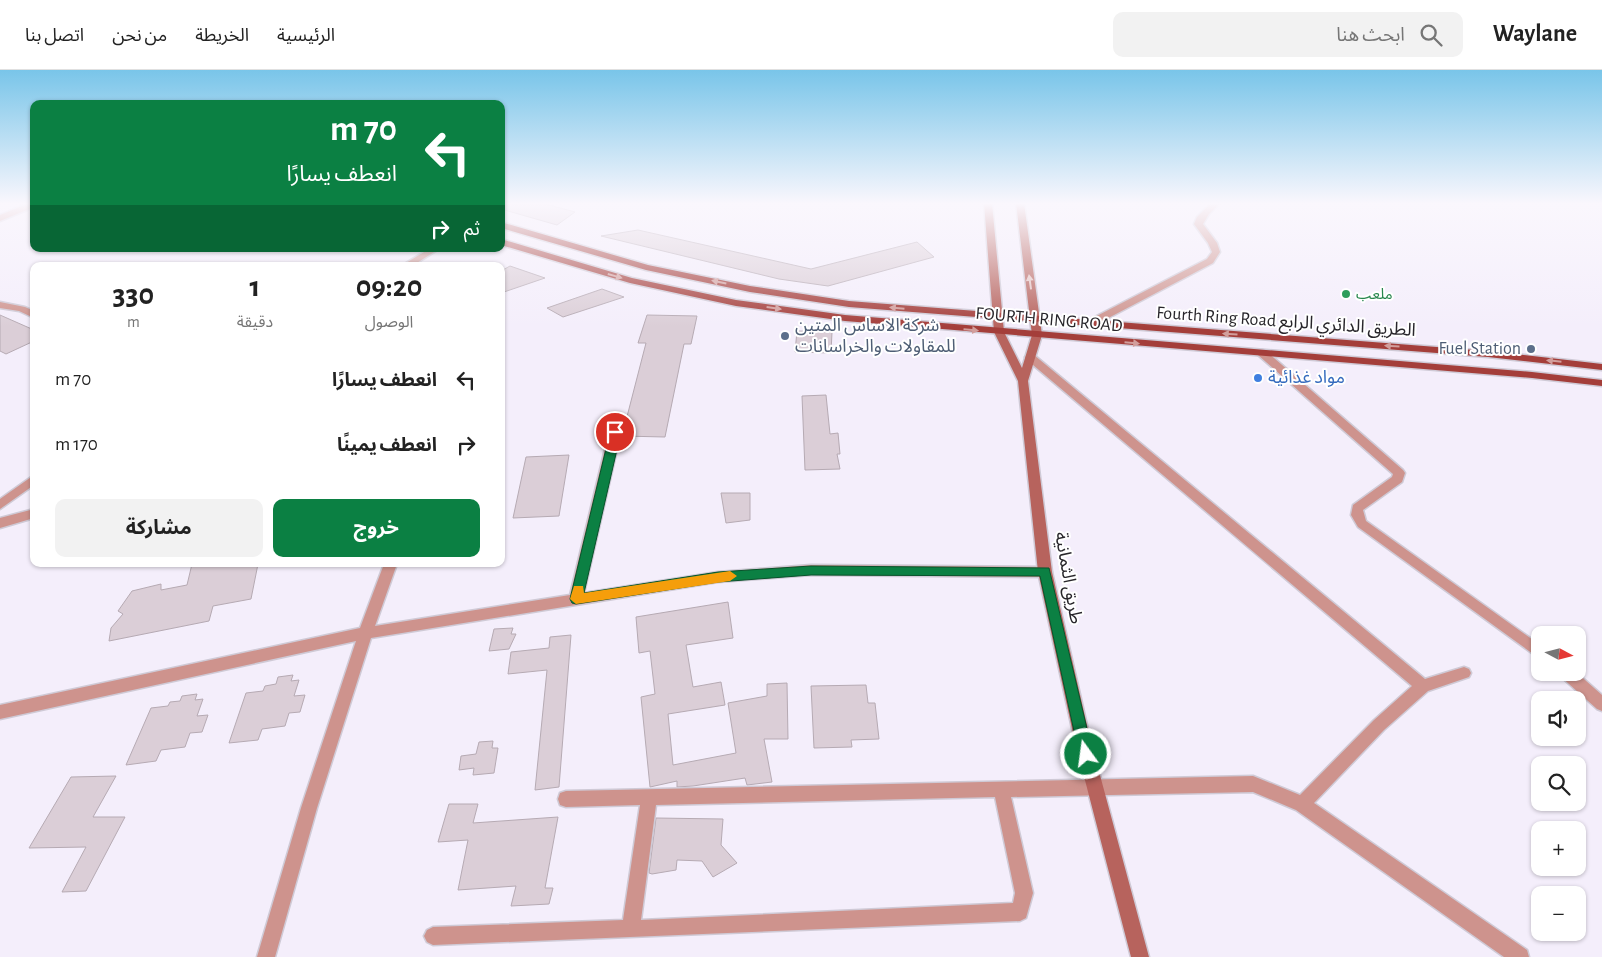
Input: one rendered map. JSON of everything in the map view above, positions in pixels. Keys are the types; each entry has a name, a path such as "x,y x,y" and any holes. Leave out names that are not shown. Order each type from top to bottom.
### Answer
{"main road":[{"name":"FOURTH RING ROAD","path":"509,244 630,280 736,303 845,318 1532,375 1602,383"},
{"name":"FOURTH RING ROAD","path":"568,244 646,267 750,289 849,304 998,316"},
{"name":"Fourth Ring Road الطريق الدائري الرابع","path":"998,316 1488,354 1602,367"}],"street":[{"name":"طريق الثمانية","path":"992,244 1000,332 1023,381 1045,572 1094,786 1140,957"},
{"path":"1023,381 1037,335 1025,244"},
{"path":"1091,324 1210,261 1216,252 1214,244"},
{"path":"413,262 430,252"},
{"path":"0,305 22,309 30,313"},
{"path":"1262,353 1392,465 1399,474 1398,479 1357,508 1357,515 1362,524 1531,646"},
{"path":"1030,357 1423,686"},
{"path":"576,599 615,432"},
{"path":"0,505 30,482"},
{"path":"0,523 30,514"},
{"path":"266,957 305,816 365,633 389,567"},
{"path":"0,712 365,633 718,577 811,570 1045,572"},
{"path":"1302,804 1379,725 1423,686 1464,673"},
{"path":"1575,681 1602,704"},
{"path":"566,799 1001,788 1253,784 1302,804 1520,957"},
{"path":"433,936 1020,912 1024,893 1001,788"},
{"path":"631,929 649,797"}],"building":[{"path":"636,244 702,244 811,269 908,244 920,244 934,257 828,286 779,279"},
{"path":"510,266 545,278 505,292 505,269"},
{"path":"602,289 624,297 563,317 547,308"},
{"path":"0,315 30,328 30,343 6,354 0,351"},
{"path":"647,315 697,316 691,344 684,344 665,437 622,436 646,343 638,343"},
{"path":"797,331 832,332 831,353 795,352"},
{"path":"826,395 830,434 838,433 840,454 837,454 840,469 805,470 802,396"},
{"path":"569,455 559,516 513,518 526,457"},
{"path":"721,493 750,493 750,520 726,523"},
{"path":"191,567 257,567 251,599 213,606 209,621 109,641 111,628 123,614 118,611 132,591 161,584 161,590 187,585"},
{"path":"728,602 733,638 686,645 693,687 721,682 725,705 668,714 673,765 736,753 728,703 767,696 767,684 787,683 788,739 764,739 772,782 747,785 745,778 677,787 677,781 650,787 641,697 655,694 650,651 639,653 636,617"},
{"path":"513,628 511,634 516,634 509,649 489,651 494,629"},
{"path":"571,635 559,787 535,790 547,670 508,674 511,652 549,648 550,637"},
{"path":"293,675 291,681 299,680 294,696 305,695 300,712 289,713 285,726 262,729 258,740 229,743 246,693 263,691 265,686 276,684 278,677"},
{"path":"866,685 868,703 875,703 879,739 851,740 852,747 814,748 811,686"},
{"path":"197,694 195,700 203,699 197,716 208,715 202,732 190,733 185,747 161,750 156,761 126,765 151,708 168,706 170,702 180,701 182,696"},
{"path":"493,741 492,748 498,748 494,773 473,775 474,768 459,770 461,756 476,754 479,742"},
{"path":"116,776 93,817 125,817 86,891 62,892 86,847 29,848 71,777"},
{"path":"449,804 478,804 473,823 558,817 545,888 553,888 549,904 511,906 516,886 458,890 468,840 438,842"},
{"path":"656,818 723,819 721,845 737,863 713,877 702,861 677,860 676,870 649,873"}],"slow traffic":[{"path":"578,590 576,599 730,576"}],"place":[{"name":"ملعب","path":"1346,294"},
{"name":"شركة الاساس المتين للمقاولات والخراسانات","path":"785,336"},
{"name":"Fuel Station","path":"1531,349"},
{"name":"مواد غذائية","path":"1258,378"}],"route":[{"path":"615,432 576,599 718,577 811,570 1045,572 1086,754"}]}
